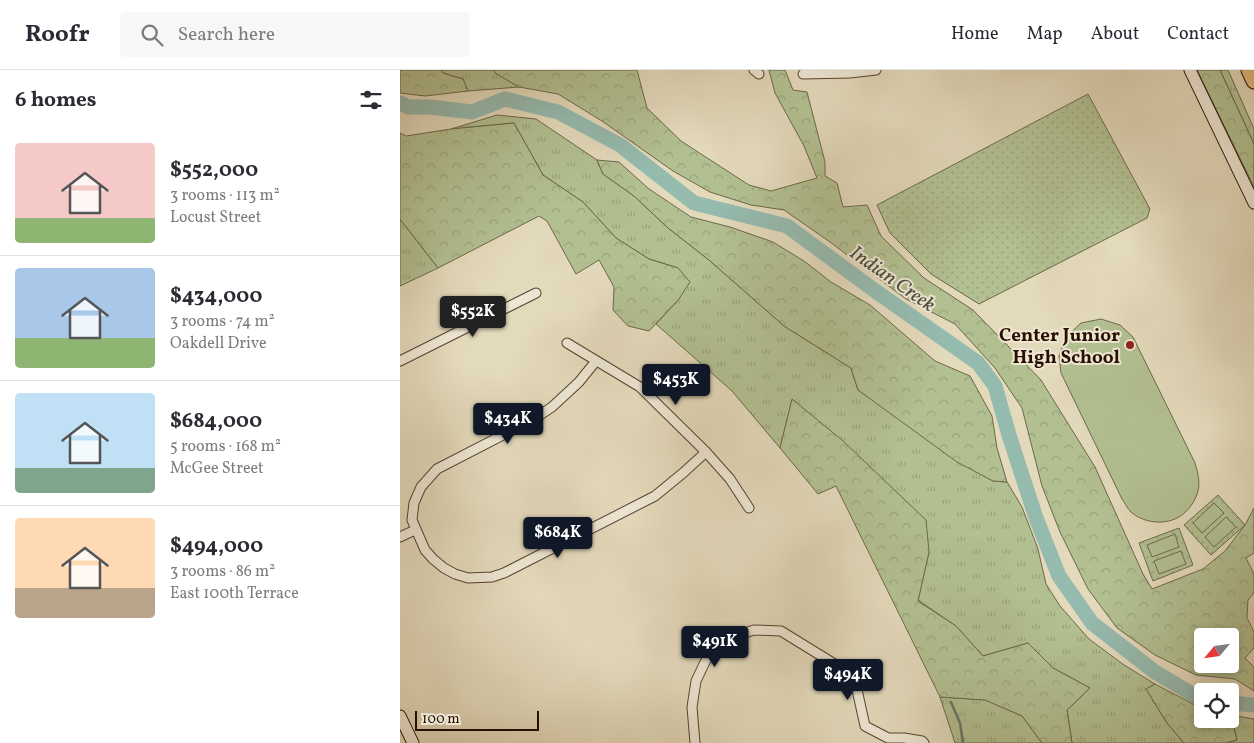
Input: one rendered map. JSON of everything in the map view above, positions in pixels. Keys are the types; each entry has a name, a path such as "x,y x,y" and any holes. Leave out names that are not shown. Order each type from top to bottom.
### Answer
{"highway":[{"path":"1249,70 1254,81"}],"street":[{"path":"803,74 850,73 876,70"},
{"path":"1190,70 1254,203"},
{"path":"400,360 536,293"},
{"path":"567,344 640,387 706,452 730,479 749,508"},
{"path":"596,361 579,382 552,408 437,469 421,487 414,503 412,520 425,550 444,568 468,578 492,577 504,573 655,496 706,452"},
{"path":"400,537 415,530"},
{"path":"696,743 692,707 696,681 705,662 715,647 729,638 754,630 781,630 854,676 865,726 884,740 904,738 924,743"},
{"path":"400,716 413,743"}],"green space":[{"path":"400,70 441,70 443,73 463,79 468,91 425,96 400,93"},
{"path":"441,70 494,70 519,87 468,91 463,79 443,73"},
{"path":"494,70 637,70 647,108 681,141 749,185 771,191 817,178 804,146 775,93 769,70 785,70 793,90 807,92 825,162 825,176 837,183 843,207 867,205 881,236 924,278 973,310 1041,380 1095,467 1143,574 1152,589 1203,569 1225,551 1245,525 1254,508 1254,553 1246,558 1254,574 1254,593 1248,600 1247,618 1254,632 1254,648 1245,658 1254,667 1254,691 1235,679 1196,675 1155,655 1117,628 1088,589 1060,532 1042,486 1022,408 995,368 955,324 906,299 784,210 751,205 710,192 673,171 602,121 558,94 519,87 495,73"},
{"path":"1197,70 1220,70 1254,144 1254,187"},
{"path":"1220,70 1228,70 1254,129 1254,144"},
{"path":"1088,94 1150,209 1147,218 979,304 931,274 890,233 877,205"},
{"path":"497,115 536,119 597,160 603,174 634,196 668,228 709,260 784,326 851,368 858,390 993,481 1007,482 1022,507 1038,549 1046,584 1060,606 1089,639 1124,665 1155,684 1146,689 1167,723 1184,743 1072,743 1067,710 1090,688 1053,668 1028,643 983,656 956,626 918,600 929,552 792,400 780,448 732,391 656,324 679,299 678,268 649,259 616,238 583,202 543,175 514,123 451,129"},
{"path":"514,123 543,175 583,202 616,238 649,259 678,268 690,282 679,299 649,331 628,326 613,310 614,287 599,260 576,274 547,221 539,216 438,268 400,219 400,133 406,136 451,129"},
{"path":"597,160 619,162 649,189 691,217 730,227 773,242 804,261 831,282 870,305 935,361 970,376 992,416 997,448 1007,482 993,481 957,462 858,390 851,368 784,326 709,260 668,228 634,196 603,174"},
{"path":"400,219 438,268 400,286"},
{"path":"1101,319 1120,325 1133,337 1195,463 1199,482 1194,502 1182,515 1170,521 1152,522 1135,515 1128,509 1061,373 1059,356 1066,337 1081,323"},
{"path":"792,399 842,440 926,520 929,552 918,601 956,626 983,656 1028,643 1053,668 1090,688 1067,710 1072,743 1042,743 1022,716 985,700 940,697 836,486 818,494 780,448"},
{"path":"1218,495 1245,525 1211,555 1184,525"},
{"path":"1214,503 1224,513 1202,533 1193,523"},
{"path":"1226,517 1236,527 1214,547 1205,537"},
{"path":"1179,528 1193,565 1153,581 1139,543"},
{"path":"1175,534 1179,547 1152,557 1147,545"},
{"path":"1181,551 1186,564 1159,574 1154,561"},
{"path":"1155,684 1194,704 1194,728 1234,728 1237,740 1225,743 1184,743 1167,723 1146,689"},
{"path":"940,697 986,700 1022,716 1042,743 955,743"},
{"path":"1239,716 1254,719 1254,743 1225,743 1237,740 1234,728 1239,728"}],"waterway":[{"name":"Indian Creek","path":"400,103 408,107 430,107 472,112 505,99 558,112 620,145 694,203 787,226 978,363 995,386 1036,518 1059,576 1092,623 1155,672 1194,695"},
{"path":"951,702 960,723 963,743"},
{"name":"Indian Creek","path":"1239,704 1254,705"}],"place":[{"name":"Center Junior High School","path":"1130,345"}]}
